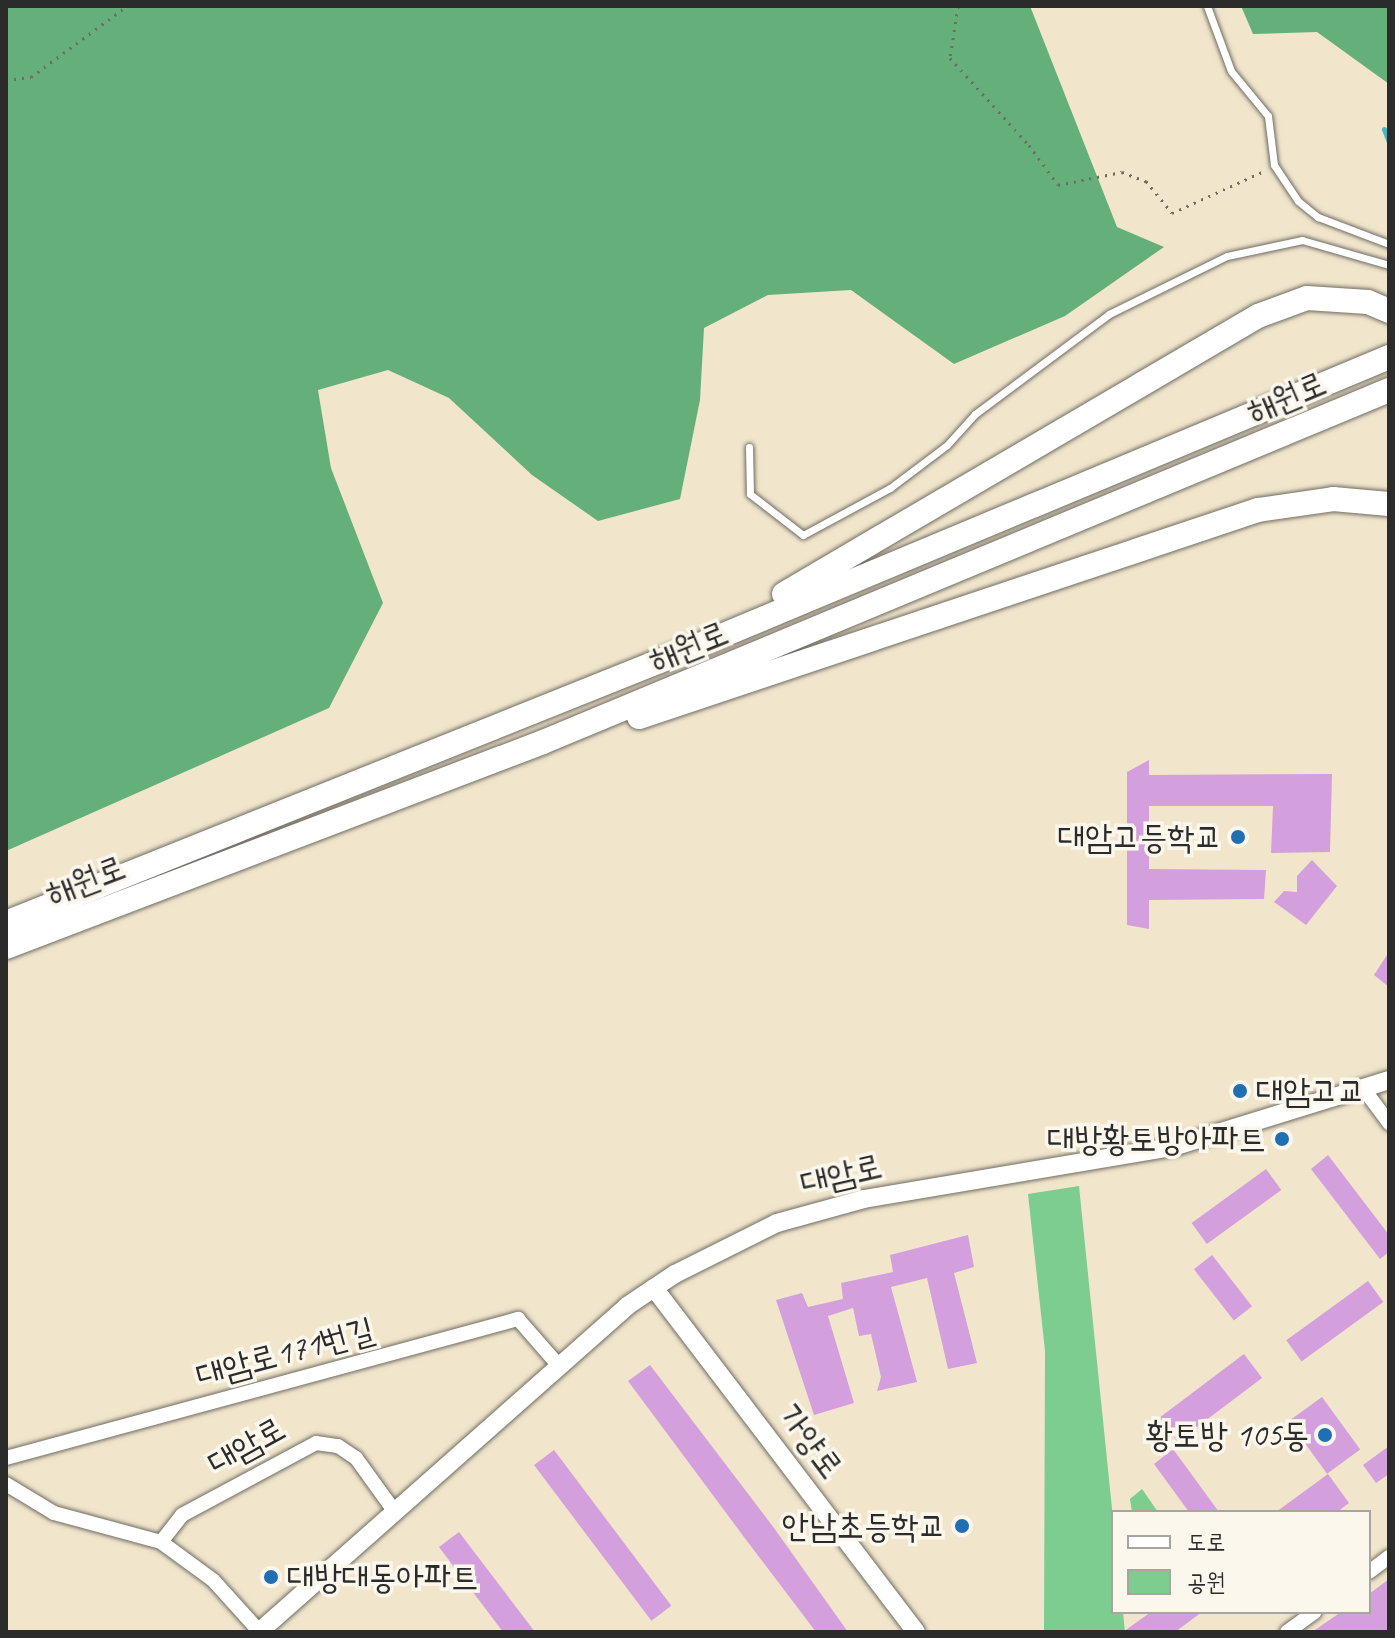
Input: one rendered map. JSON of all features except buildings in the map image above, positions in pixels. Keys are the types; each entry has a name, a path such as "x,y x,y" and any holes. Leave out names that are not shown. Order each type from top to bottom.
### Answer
{"highway":[{"path":"690,649 1258,316 1307,298 1368,302 1389,311"},
{"name":"해원로","path":"6,923 690,649 1387,358"},
{"name":"해원로","path":"6,947 543,742 1389,390"},
{"path":"543,742 677,706 1258,510 1333,499 1389,504"}],"street":[{"name":"대암로","path":"260,1632 559,1366 654,1288 777,1223 864,1199 1176,1146 1389,1080"},
{"path":"1363,1088 1389,1123"},
{"name":"가양로","path":"654,1288 916,1632"},
{"name":"대암로171번길","path":"6,1458 518,1319 559,1366"},
{"name":"대암로","path":"161,1542 182,1515 316,1443 338,1446 356,1458 395,1512"},
{"path":"6,1484 54,1513 161,1542 213,1580 260,1632"},
{"path":"1371,1570 1389,1557"},
{"path":"1287,1632 1312,1614"}],"lane":[{"path":"1207,6 1231,71 1268,116 1274,165 1298,201 1318,217 1389,244"},
{"path":"749,447 750,494 803,535 890,488 947,445 975,414 1109,314 1227,256 1302,240 1389,265"}],"path":[{"path":"6,80 31,77 127,6"},
{"path":"958,6 950,58 1029,145 1058,185 1122,172 1146,181 1172,213 1219,196 1274,165"}],"green space":[{"path":"6,6 1030,6 1117,227 1164,247 1065,316 954,364 851,290 768,295 704,328 700,400 680,499 598,521 532,475 449,398 388,370 318,390 331,468 383,603 329,708 6,851"},
{"path":"1241,6 1389,6 1389,84 1317,32 1253,34"},
{"path":"1079,1186 1112,1510 1111,1614 1123,1614 1125,1632 1044,1632 1045,1351 1028,1194"},
{"path":"1142,1489 1157,1510 1132,1510 1130,1499"}],"waterway":[{"path":"1384,129 1389,142"}],"place":[{"name":"대암고등학교","path":"1238,837"},
{"name":"대암고교","path":"1240,1091"},
{"name":"대방황토방아파트","path":"1282,1139"},
{"name":"황토방 105동","path":"1325,1435"},
{"name":"안남초등학교","path":"962,1526"},
{"name":"대방대동아파트","path":"271,1577"}]}
